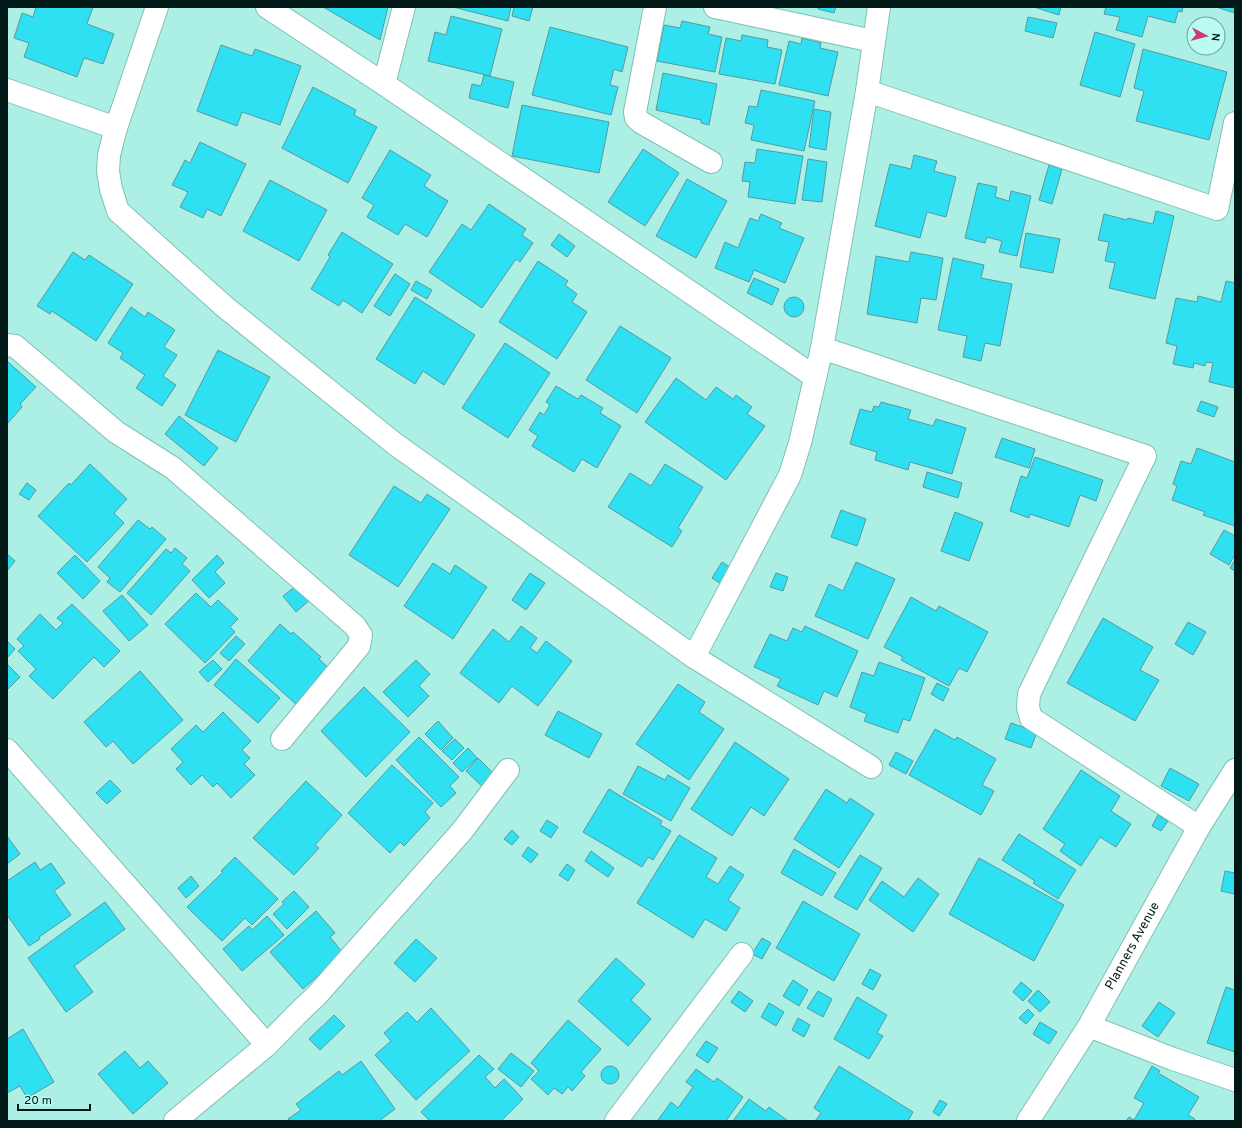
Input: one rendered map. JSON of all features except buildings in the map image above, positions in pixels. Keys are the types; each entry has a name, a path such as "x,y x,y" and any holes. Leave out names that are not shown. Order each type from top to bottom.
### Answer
{"street":[{"path":"157,7 116,128 109,155 108,171 111,189 118,210 225,308 395,444 694,657 870,767"},
{"path":"267,7 384,84 815,377"},
{"path":"384,84 404,7"},
{"path":"656,7 636,118 642,123 711,162"},
{"path":"715,7 873,41"},
{"path":"694,657 790,475 800,443 822,348 867,91 879,7"},
{"path":"7,90 116,128"},
{"path":"867,91 1217,209 1235,123"},
{"path":"7,345 15,346 116,432 173,468 355,626 361,636 359,646 282,739"},
{"path":"822,348 1145,456 1029,694 1028,707 1031,718 1199,827"},
{"path":"7,750 267,1045"},
{"path":"176,1121 267,1045 296,1014 317,995 462,831 508,770"},
{"name":"Planners Avenue","path":"1028,1121 1089,1026 1199,827 1235,770"},
{"path":"616,1121 742,954"},
{"path":"1089,1026 1172,1059 1235,1080"}]}
